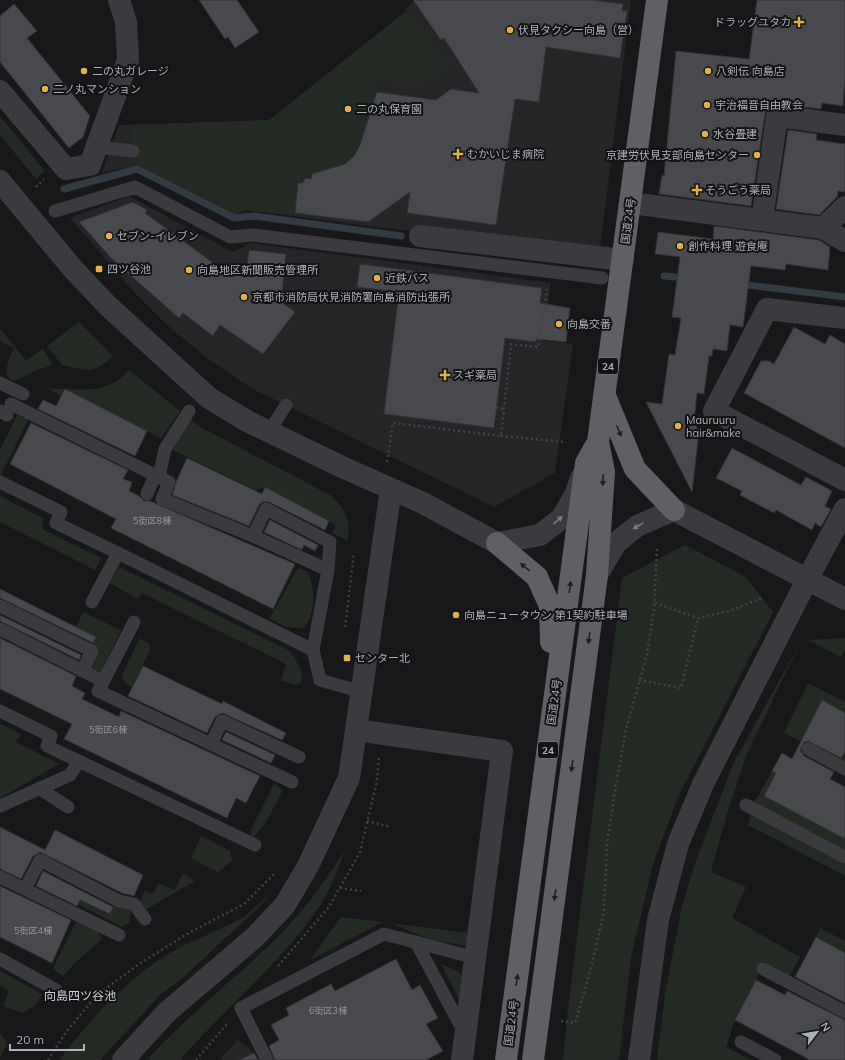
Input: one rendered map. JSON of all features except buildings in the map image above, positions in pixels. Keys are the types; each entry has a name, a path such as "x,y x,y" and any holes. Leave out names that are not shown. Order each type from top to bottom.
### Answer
{"highway":[{"name":"国道24号","path":"533,1060 597,575 604,472 598,442 657,0"},
{"path":"604,395 635,469 674,510"},
{"name":"国道24号","path":"506,1060 586,463 598,442"},
{"name":"24","path":"497,543 537,577 550,606 552,634 534,794 537,834"}],"street":[{"path":"0,91 66,169 90,165 128,60 126,22 119,0"},
{"path":"762,220 777,116 845,125"},
{"path":"0,181 73,269 108,306 209,398 269,432 423,504 497,543 540,534 562,518 576,493 586,463"},
{"path":"631,203 823,228 845,241"},
{"path":"823,228 845,207"},
{"path":"420,236 623,260"},
{"path":"845,318 767,309 714,411 845,480"},
{"path":"123,1060 167,1012 256,936 285,905 308,866 349,778 391,489"},
{"path":"639,1060 658,920 678,844 703,784 808,578 845,509"},
{"path":"597,575 616,543 637,526 674,510 808,578 845,599"},
{"path":"356,730 502,751 462,1060"}],"lane":[{"path":"96,147 133,151"},
{"path":"55,211 135,187 230,237 253,236 602,278"},
{"path":"0,383 22,394"},
{"path":"269,432 286,405"},
{"path":"6,410 169,482 162,499 254,536 328,570"},
{"path":"147,494 158,476 164,449 189,411"},
{"path":"0,482 61,512 56,523 313,650"},
{"path":"254,536 266,509 330,542 328,570 313,650 320,680 362,692"},
{"path":"92,602 118,553"},
{"path":"0,606 92,651 82,671"},
{"path":"99,689 134,622"},
{"path":"0,629 82,671 99,689 292,782"},
{"path":"0,711 51,736 46,746 255,845"},
{"path":"211,744 222,721 299,757"},
{"path":"808,749 845,769"},
{"path":"0,806 70,775 79,761"},
{"path":"39,788 68,807"},
{"path":"746,805 845,857"},
{"path":"25,889 40,860 119,901 134,904 145,919"},
{"path":"0,877 119,935"},
{"path":"267,1060 241,1008 384,934 476,958"},
{"path":"416,942 466,1036"},
{"path":"0,959 56,990"},
{"path":"763,969 845,1012"},
{"path":"741,1042 775,1060"}],"path":[{"path":"501,436 511,344 538,347 547,287"},
{"path":"496,407 504,409"},
{"path":"387,462 393,424 566,442"},
{"path":"559,1020 575,1023 590,972 604,912 607,844 626,729 647,654 654,602 657,549"},
{"path":"654,602 698,618 730,611 764,597"},
{"path":"639,680 681,688 698,618"},
{"path":"367,821 390,827"},
{"path":"340,888 361,891"}],"shaded area":[{"path":"415,0 631,0 600,248 400,230 246,210 233,215 134,166 102,173 119,125 269,120 406,11 405,9"},
{"name":"二の丸保育園","path":"407,11 447,65 417,88 376,81 376,90 371,113 358,148 346,163 335,168 312,174 298,183 294,215 246,210 233,215 134,166 131,125 269,120"},
{"path":"0,116 45,171 36,179 0,135"},
{"path":"129,196 233,252 251,243 551,283 543,341 573,344 555,473 494,507 251,388 207,358 166,324 134,292 70,218"},
{"path":"79,322 113,356 95,369 89,370 62,365 47,346"},
{"path":"0,328 26,361 43,349 53,365 37,370 14,381 10,379 7,375 7,367 14,348 0,341"},
{"path":"129,370 180,411 161,438 65,389 81,390 112,384"},
{"path":"47,388 65,389 61,396"},
{"path":"17,415 28,420 0,477 0,450"},
{"path":"189,418 202,428 332,496 341,506 348,521 348,541 332,533 336,525 266,487 256,490 171,449"},
{"path":"0,496 44,519 42,529 101,558 95,570 0,522"},
{"path":"685,545 746,577 773,612 678,797 653,864 631,958 619,1060 563,1060 567,1017 622,578"},
{"path":"119,567 290,651 301,671 301,683 296,685 281,681 286,664 142,593 138,599 110,583"},
{"path":"298,568 308,572 313,593 313,607 305,627 291,628 270,618"},
{"path":"83,612 121,630 101,672 91,667 99,649 92,645 96,637 76,627"},
{"path":"140,638 150,644 150,650 132,687 125,683 122,675"},
{"path":"845,638 845,649 841,657 808,640"},
{"path":"801,641 746,756 727,814 711,872 746,887 732,918 800,957 789,977 763,962 756,980 735,1020 726,1047 751,1060 657,1060 665,994 682,906 694,866 733,764"},
{"path":"808,683 845,702 845,764 784,733"},
{"path":"0,724 21,734 16,742 59,764 0,798"},
{"path":"772,771 776,773 764,796 845,839 845,876 748,825 754,803"},
{"path":"274,784 283,790 265,824 250,841 251,829"},
{"path":"201,836 230,851 232,861 218,872 191,858"},
{"path":"345,850 333,881 322,903 302,930 268,969 214,1023 180,1060 147,1060 177,1029 258,956 294,920 329,874"},
{"path":"183,873 194,880 193,882 147,909 139,905 145,890 153,894 158,883 175,890"},
{"path":"52,887 110,915 114,905 131,909 129,923 122,927 51,890"},
{"path":"273,891 254,912 179,981 161,994 100,1060 59,1060 96,1015 138,975 178,948 243,917"},
{"path":"341,917 383,922 310,960"},
{"path":"77,920 95,929 102,939 76,962 63,976 53,969"},
{"path":"391,923 469,933 468,946 431,940"},
{"path":"820,928 845,941 845,953 816,937"},
{"path":"441,964 459,972 467,983 462,1005"},
{"path":"0,971 42,994 35,1006 22,1013 3,1006 9,991 0,986"},
{"path":"0,1032 7,1043 0,1058"},
{"path":"238,1040 249,1048 256,1060 219,1060"}],"waterway":[{"path":"64,189 137,169 234,218 254,216 401,236"},
{"path":"664,276 685,278"},
{"path":"739,284 845,297"}],"place":[{"name":"ドラッグユタカ","path":"799,22"},
{"name":"伏見タクシー向島（営）","path":"510,30"},
{"name":"二の丸ガレージ","path":"84,71"},
{"name":"八剣伝 向島店","path":"708,71"},
{"name":"二ノ丸マンション","path":"45,89"},
{"name":"宇治福音自由教会","path":"707,105"},
{"name":"二の丸保育園","path":"348,109"},
{"name":"水谷畳建","path":"705,134"},
{"name":"むかいじま病院","path":"458,154"},
{"name":"京建労伏見支部向島センター","path":"757,155"},
{"name":"そうごう薬局","path":"697,190"},
{"name":"セブン-イレブン","path":"109,236"},
{"name":"創作料理 遊食庵","path":"680,246"},
{"name":"四ツ谷池","path":"99,269"},
{"name":"向島地区新聞販売管理所","path":"189,270"},
{"name":"近鉄バス","path":"377,278"},
{"name":"京都市消防局伏見消防署向島消防出張所","path":"244,297"},
{"name":"向島交番","path":"559,324"},
{"name":"スギ薬局","path":"445,375"},
{"name":"Mauruuru hair&make","path":"678,426"},
{"name":"向島ニュータウン 第1契約駐車場","path":"456,615"},
{"name":"センター北","path":"347,658"}],"district":[{"name":"向島四ツ谷池","path":"80,996"}]}
